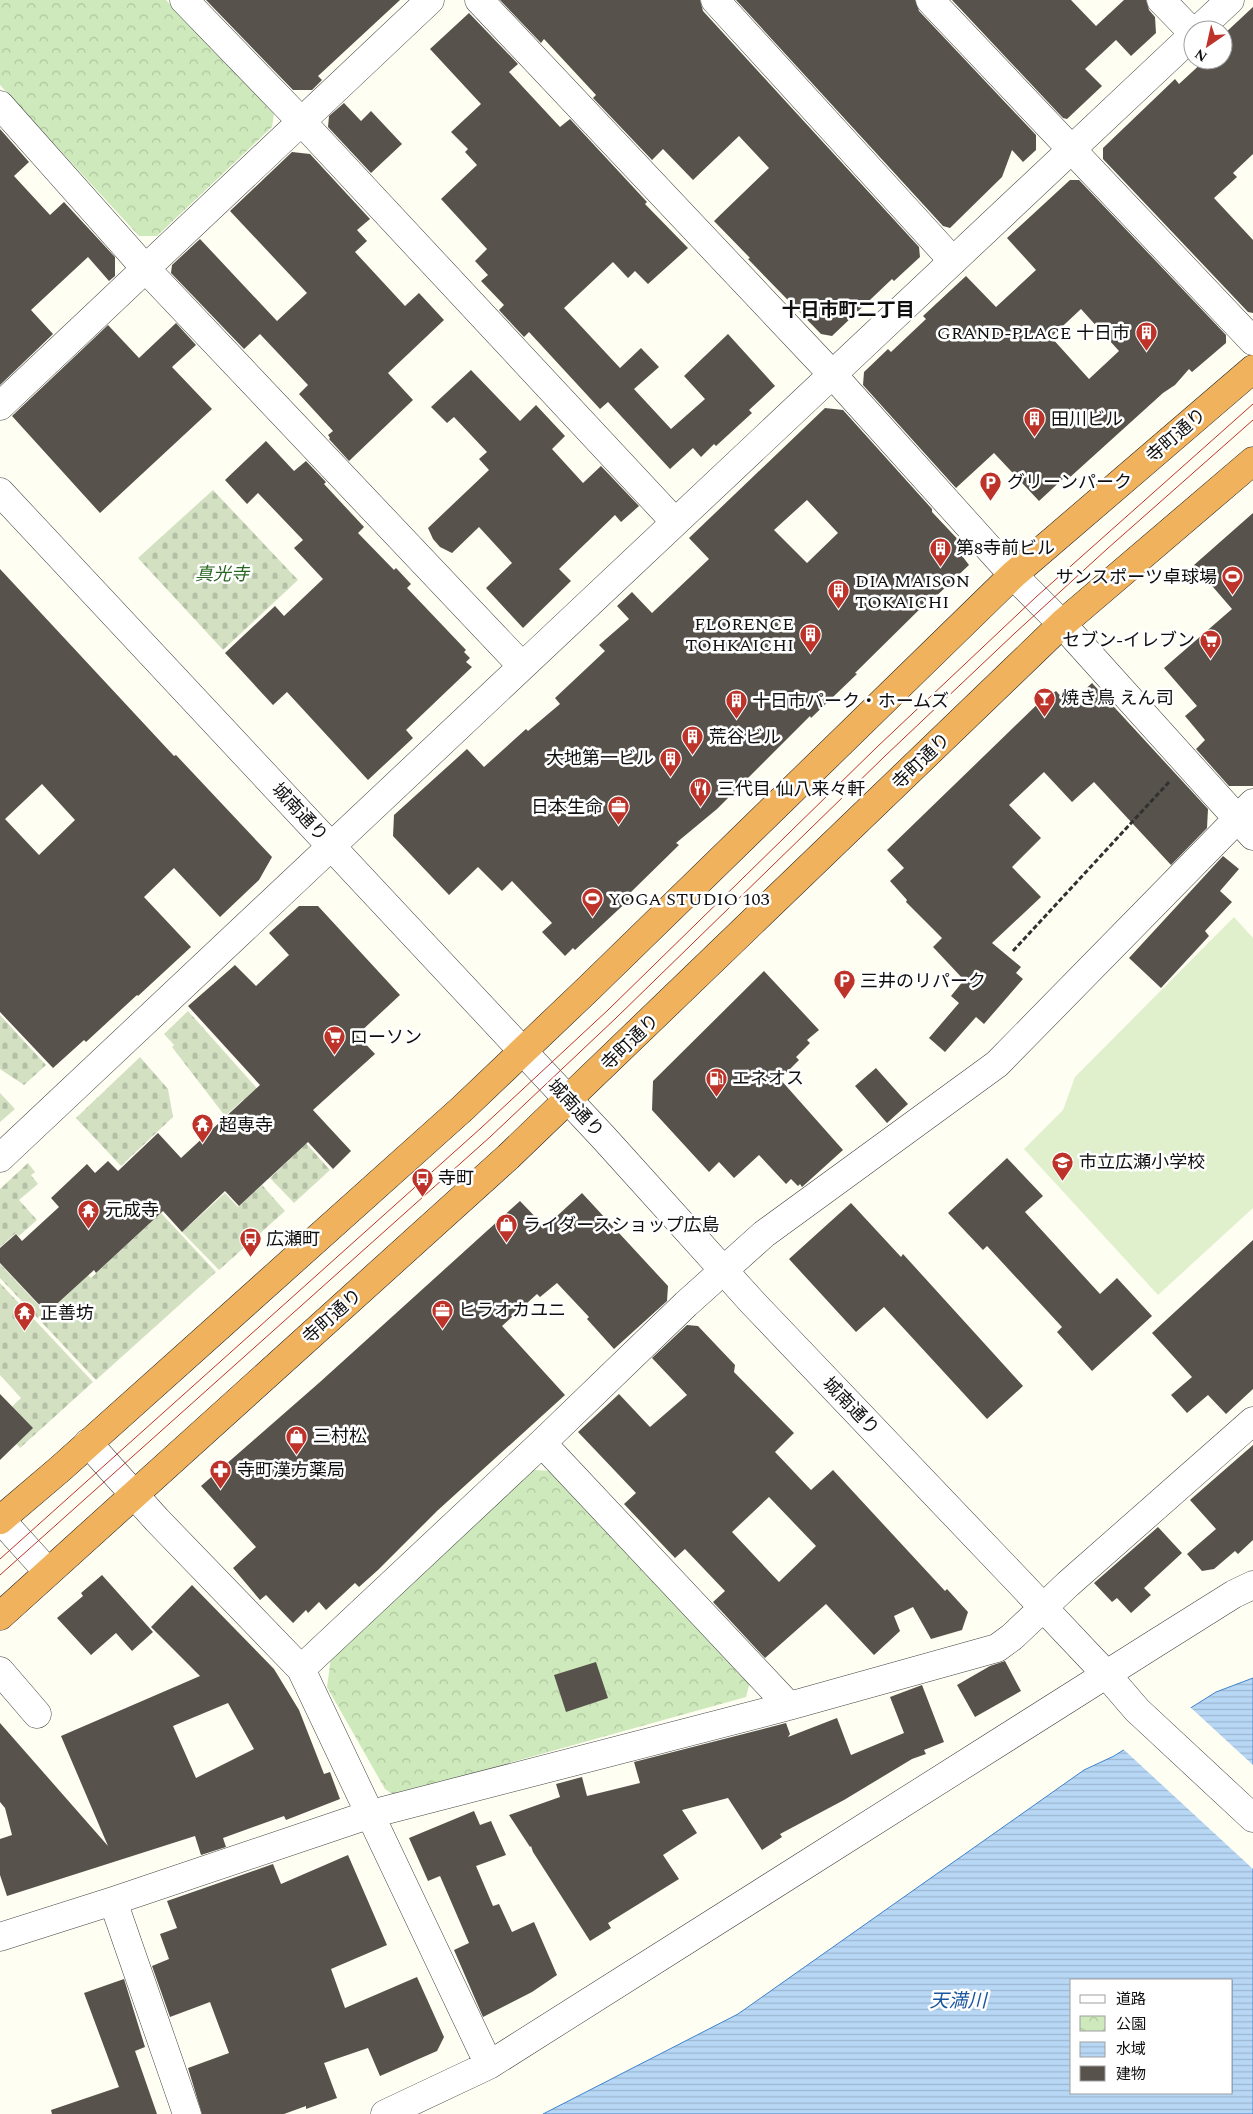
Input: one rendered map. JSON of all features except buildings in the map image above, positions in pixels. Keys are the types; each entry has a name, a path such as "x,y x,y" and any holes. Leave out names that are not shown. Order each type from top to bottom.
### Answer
{"highway":[{"name":"寺町通り","path":"0,1520 463,1108 1013,575 1253,369"},
{"name":"寺町通り","path":"0,1616 501,1164 1062,624 1253,461"}],"street":[{"path":"184,0 302,122 675,522"},
{"path":"0,406 430,0"},
{"path":"301,1669 542,1444 686,1304 764,1234 997,1064 1248,819 1187,764 1062,624 1013,575 832,374 479,0"},
{"path":"715,0 953,261"},
{"path":"930,0 1253,341"},
{"path":"1161,0 1183,23"},
{"path":"1209,20 1230,0"},
{"path":"0,1158 1183,43"},
{"path":"0,105 146,268 522,666"},
{"name":"城南通り","path":"0,492 332,845 724,1270 1106,1674 1137,1710 1253,1818"},
{"path":"0,1937 113,1902 370,1814 789,1706 997,1648 1012,1637 1253,1421"},
{"path":"88,1443 134,1495 301,1669 489,2065"},
{"path":"542,1444 789,1706"},
{"path":"0,1520 48,1572"},
{"path":"385,2114 489,2065 1106,1674 1234,1594 1253,1586"},
{"path":"0,1671 37,1714"},
{"path":"113,1902 187,2114"}],"path":[{"path":"1013,951 1187,764"}],"green space":[{"path":"0,0 166,0 274,114 272,127 157,236 139,236 0,85"},
{"name":"真光寺","path":"213,490 298,580 223,650 138,558"},
{"path":"1234,917 1253,938 1253,1208 1158,1295 1024,1149 1063,1110 1075,1077"},
{"path":"188,1011 330,1170 294,1203 270,1178 294,1155 243,1100 225,1116 164,1034"},
{"path":"0,1015 46,1065 24,1085 0,1069"},
{"path":"140,1057 168,1089 173,1117 121,1166 76,1118"},
{"path":"0,1093 15,1109 0,1122"},
{"path":"28,1163 35,1172 31,1175 38,1184 19,1200 37,1220 19,1236 16,1233 0,1247 0,1189"},
{"path":"262,1185 285,1211 219,1270 182,1232 225,1193 238,1207"},
{"path":"161,1213 216,1272 96,1380 0,1278 0,1264 47,1314 88,1275 91,1278"},
{"name":"正善坊","path":"0,1283 93,1382 20,1448 0,1425 0,1418 21,1398 0,1375"},
{"path":"532,1470 554,1471 751,1678 746,1697 394,1795 385,1789 327,1687 331,1657"}],"water":[{"name":"天満川","path":"1253,1678 1253,2114 543,2114 738,2014 1084,1770 1114,1756 1216,1692"}],"pier":[{"path":"1189,1706 1253,1765 1253,1869 1122,1748"}],"tram line":[{"path":"0,1559 481,1128 608,1010 877,747 1036,597 1253,404"},
{"path":"0,1575 490,1137 1015,633 1253,420"}],"place":[{"name":"GRAND-PLACE 十日市","path":"1146,352"},
{"name":"田川ビル","path":"1035,438"},
{"name":"グリーンパーク","path":"991,501"},
{"name":"第8寺前ビル","path":"940,567"},
{"name":"サンスポーツ卓球場","path":"1233,596"},
{"name":"DIA MAISON TOKAICHI","path":"839,610"},
{"name":"FLORENCE TOHKAICHI","path":"810,653"},
{"name":"セブン-イレブン","path":"1211,659"},
{"name":"焼き鳥 えん司","path":"1045,717"},
{"name":"十日市パーク・ホームズ","path":"736,720"},
{"name":"荒谷ビル","path":"693,756"},
{"name":"大地第一ビル","path":"670,777"},
{"name":"三代目 仙八来々軒","path":"701,808"},
{"name":"日本生命","path":"619,826"},
{"name":"YOGA STUDIO 103","path":"592,918"},
{"name":"三井のリパーク","path":"844,1000"},
{"name":"ローソン","path":"334,1056"},
{"name":"エネオス","path":"716,1097"},
{"name":"超専寺","path":"203,1144"},
{"name":"市立広瀬小学校","path":"1063,1181"},
{"name":"寺町","path":"422,1197"},
{"name":"元成寺","path":"89,1229"},
{"name":"ライダースショップ広島","path":"507,1244"},
{"name":"広瀬町","path":"250,1258"},
{"name":"ヒラオカユニ","path":"442,1329"},
{"name":"正善坊","path":"24,1332"},
{"name":"三村松","path":"297,1455"},
{"name":"寺町漢方薬局","path":"221,1489"}],"district":[{"name":"十日市町二丁目","path":"848,309"}]}
